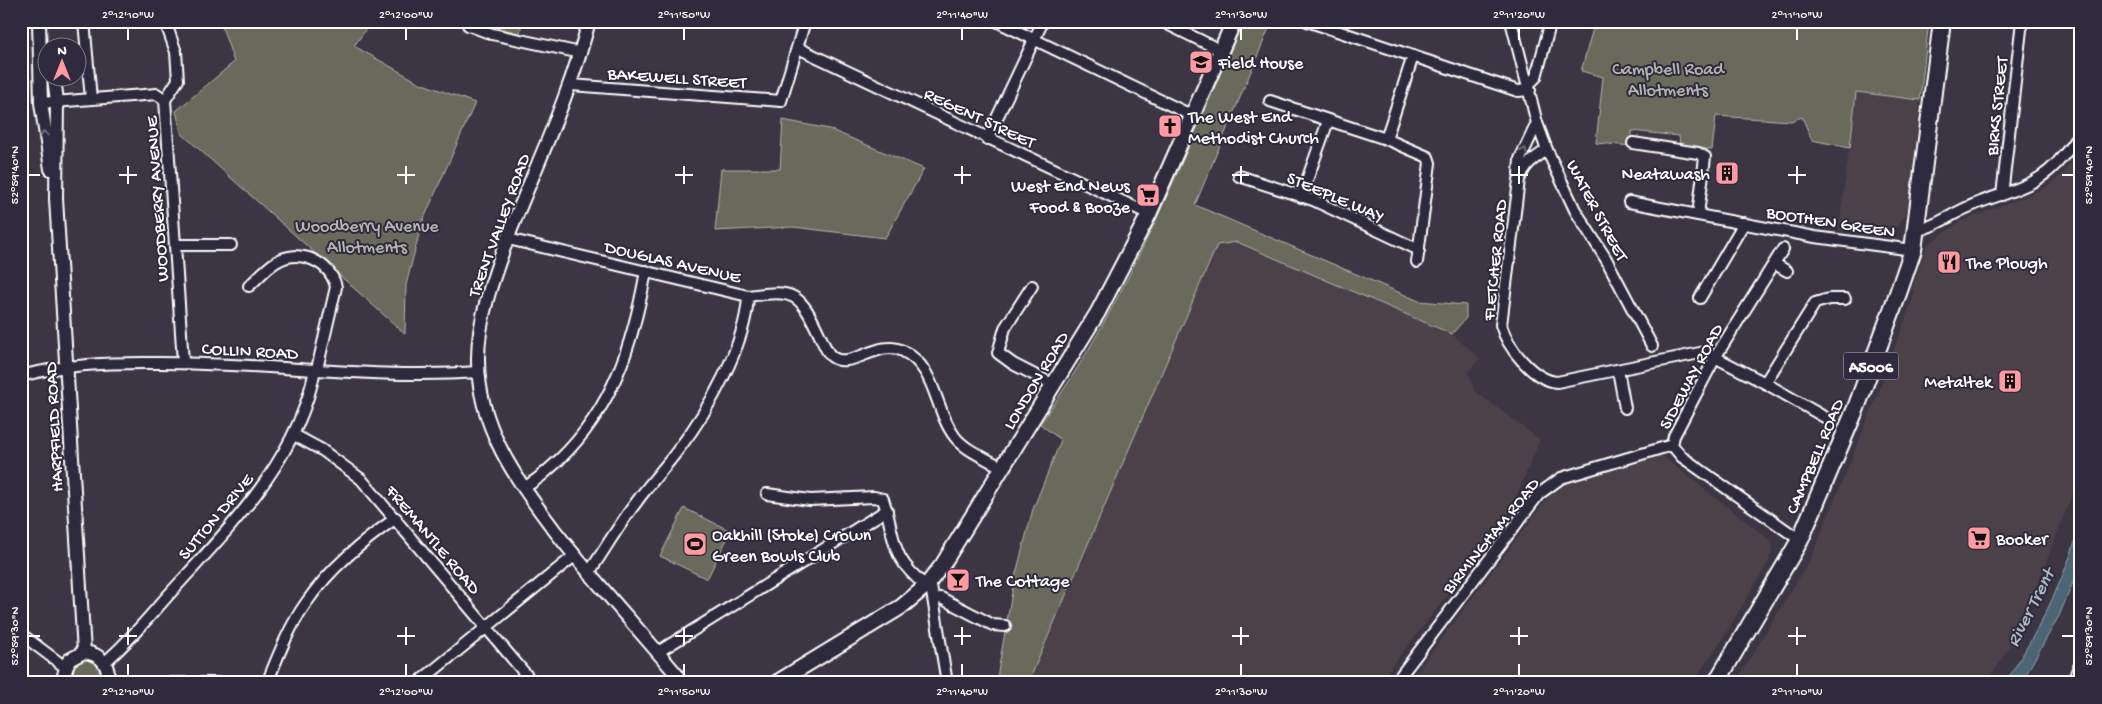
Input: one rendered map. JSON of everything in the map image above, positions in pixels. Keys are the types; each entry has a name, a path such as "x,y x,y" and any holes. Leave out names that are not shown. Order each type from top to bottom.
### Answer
{"main road":[{"name":"LONDON ROAD","path":"776,683 902,607 928,583 943,564 1098,312 1148,214 1234,21"},
{"name":"CAMPBELL ROAD","path":"1716,683 1800,540 1856,408 1913,250 1942,21"},
{"path":"2076,683 2081,669"}],"street":[{"name":"HARPFIELD ROAD","path":"39,21 41,103 56,199"},
{"path":"47,21 48,38"},
{"path":"84,21 91,99"},
{"path":"165,21 176,52 178,80 165,100"},
{"path":"466,21 468,25 492,34 581,54"},
{"name":"TRENT VALLEY ROAD","path":"589,21 571,85 508,238 480,331 478,372 480,395 494,437 523,488 588,574 677,675 679,683"},
{"path":"798,48 804,21"},
{"path":"996,21 1193,116"},
{"path":"987,139 1044,21"},
{"path":"1161,21 1222,51"},
{"path":"1307,21 1518,91 1529,87 1536,77 1551,21"},
{"name":"WATER STREET","path":"1511,21 1537,123 1547,150 1575,210 1606,259 1652,346"},
{"name":"BIRKS STREET","path":"2002,195 2022,21"},
{"name":"BAKEWELL STREET","path":"571,85 781,101 798,48"},
{"name":"REGENT STREET","path":"798,48 1148,214"},
{"path":"1386,140 1413,56"},
{"name":"HARPFIELD ROAD","path":"55,88 57,102 56,199 84,652"},
{"name":"WOODBERRY AVENUE","path":"41,103 158,94 165,100 183,362"},
{"path":"1270,101 1386,140 1428,157 1417,262"},
{"path":"1301,197 1328,121"},
{"name":"FLETCHER ROAD","path":"1537,123 1520,159 1501,325 1507,342 1526,365 1550,382 1618,370"},
{"path":"1916,231 1932,227 1964,209 2030,184 2054,168 2073,144 2081,127"},
{"path":"1634,143 1698,153 1706,156 1698,216"},
{"name":"FLETCHER ROAD","path":"1519,180 1523,168 1530,160 1547,150"},
{"name":"STEEPLE WAY","path":"1239,176 1313,200 1418,250"},
{"name":"BOOTHEN GREEN","path":"1630,202 1815,237 1913,250"},
{"name":"BOOTHEN GREEN","path":"1700,298 1744,223"},
{"name":"DOUGLAS AVENUE","path":"508,238 748,296 747,316 739,341 704,410 679,450 634,505 588,574"},
{"path":"176,245 231,245"},
{"name":"SIDEWAY ROAD","path":"1783,249 1716,356 1674,436 1672,445 1682,457 1800,540"},
{"name":"SUTTON DRIVE","path":"105,662 239,514 279,462 294,435 307,403 336,287 334,278 319,262 300,256 288,257 276,262 249,286"},
{"path":"1775,264 1787,271"},
{"path":"523,488 535,482 577,442 600,409 616,378 631,337 646,271"},
{"path":"1032,286 1005,328 998,353 1013,364 1054,385"},
{"path":"748,296 785,293 798,298 807,310 829,354 836,359 855,358 871,350 887,347 901,350 910,355 921,366 934,387 948,425 957,440 1003,468"},
{"path":"1765,383 1815,303 1829,299 1845,299"},
{"path":"1625,408 1618,370 1698,352 1716,356 1826,418"},
{"name":"COLLIN ROAD","path":"21,376 66,366 96,363 183,362 455,374 478,372"},
{"name":"FREMANTLE ROAD","path":"294,435 344,464 371,489 532,683"},
{"name":"BIRMINGHAM ROAD","path":"1394,683 1539,494 1561,478 1672,445"},
{"path":"767,494 810,500 879,497 883,499 891,536 899,558 912,575 928,583 934,599 947,683"},
{"path":"658,652 886,510"},
{"path":"267,683 284,642 306,603 328,575 359,545 396,518"},
{"path":"418,683 574,556"},
{"path":"934,599 941,598 993,625 1005,626"},
{"path":"21,634 65,667"},
{"path":"64,683 65,667 76,655 84,652 99,656 105,662 109,675 107,683"},
{"path":"123,683 220,683"}],"shaded area":[{"path":"1856,92 1920,100 1910,208 1900,223 1888,233 1881,235 1839,230"},
{"path":"2081,143 2081,472 2022,624 2002,659 1986,683 1735,683 1811,558 1876,399 1915,293 1912,289 1927,245 1960,222 2049,185 2063,174"},
{"path":"1237,242 1452,334 1480,358 1468,372 1475,391 1540,440 1505,523 1378,683 1028,683 1217,245"},
{"path":"1662,456 1766,537 1773,545 1770,559 1723,638 1692,683 1408,683 1550,495 1566,484 1606,470"}],"green space":[{"name":"Woodberry Avenue Allotments","path":"220,21 372,21 354,46 420,83 475,103 422,223 406,285 405,334 181,133 176,111 234,62"},
{"path":"477,21 522,21 520,34"},
{"path":"1243,21 1272,21 1195,205 1419,301 1466,305 1466,318 1452,334 1237,242 1217,245 1028,683 996,683 1014,581 1033,509 1061,440 1040,424 1072,377 1127,279 1176,177"},
{"name":"Campbell Road Allotments","path":"1595,21 1929,21 1920,100 1856,92 1850,148 1812,140 1802,117 1791,121 1716,116 1712,150 1680,145 1679,136 1632,131 1632,146 1596,143 1603,77 1581,71"},
{"path":"783,120 829,129 924,169 885,238 793,227 715,231 721,169 780,169"},
{"name":"Oakhill (Stoke) Crown Green Bowls Club","path":"684,508 731,531 707,579 660,556"},
{"path":"84,659 89,659 99,666 102,674 100,683 73,683 70,675 74,664"}],"water":[{"path":"2081,522 2081,563 2059,616 2021,683 2005,683 2029,644 2059,585"}],"place":[{"name":"Field House","path":"1201,62"},
{"name":"The West End Methodist Church","path":"1170,126"},
{"name":"Neatawash","path":"1727,173"},
{"name":"West End News Food & Booze","path":"1148,195"},
{"name":"The Plough","path":"1949,262"},
{"name":"Metaltek","path":"2010,381"},
{"name":"Booker","path":"1979,538"},
{"name":"Oakhill (Stoke) Crown Green Bowls Club","path":"695,544"},
{"name":"The Cottage","path":"958,580"}],"water label":[{"name":"River Trent","path":"2029,607"}]}
